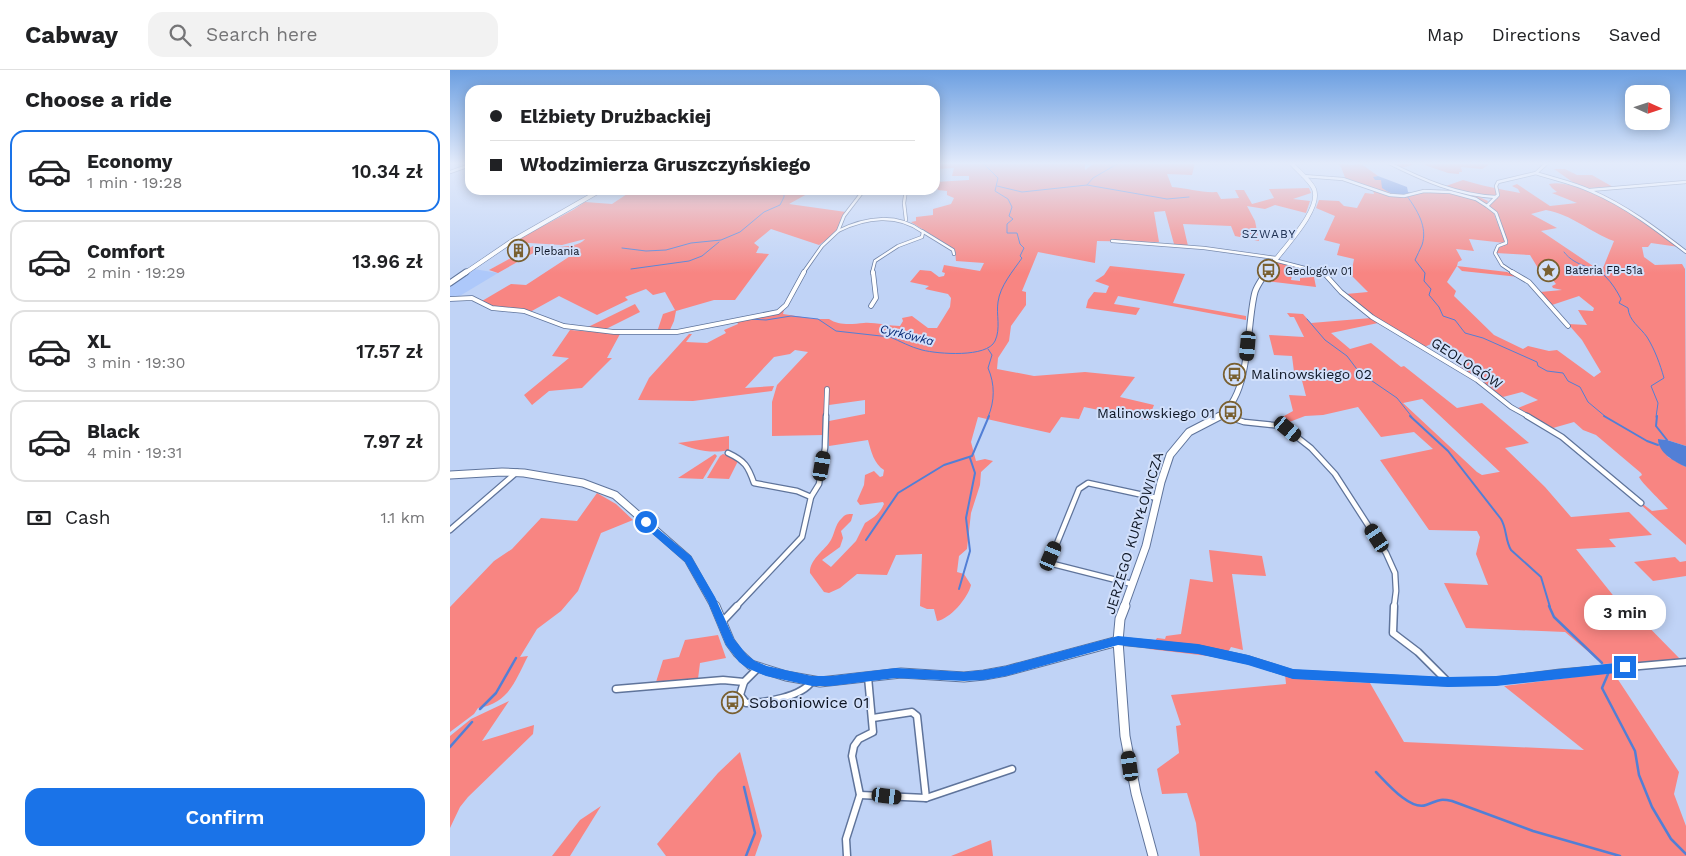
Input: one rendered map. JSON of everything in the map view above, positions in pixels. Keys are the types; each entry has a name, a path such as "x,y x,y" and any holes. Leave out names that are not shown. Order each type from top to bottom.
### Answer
{"street":[{"path":"450,283 512,241 584,200"},
{"path":"838,232 844,216 857,200"},
{"path":"905,200 906,220"},
{"name":"JERZEGO KURYŁOWICZA","path":"1153,856 1130,766 1118,641 1120,619 1146,546 1167,462 1173,450 1189,432 1222,414 1233,402 1247,361 1255,291 1275,259 1296,236 1315,200"},
{"path":"1477,200 1496,213 1506,241 1506,243 1498,246 1495,252 1498,261 1506,270 1530,283 1568,326"},
{"path":"1487,206 1493,200"},
{"path":"1606,200 1659,230 1686,252"},
{"path":"450,299 472,298 488,307 524,311 571,328 644,333 685,331 771,314 782,310 796,284 822,246 838,232 849,226 890,219 906,220 953,250 954,254"},
{"path":"871,306 876,298 872,275 875,261 898,246 922,238 922,231"},
{"name":"GEOLOGÓW","path":"1112,241 1204,248 1275,259 1323,272 1341,292 1388,328 1477,380 1511,407 1562,437 1640,503"},
{"path":"721,622 726,620 802,538 810,497 819,484 825,448 827,390"},
{"path":"1222,414 1244,422 1282,426 1311,448 1335,474 1386,553 1395,573 1396,591 1393,611 1393,633 1418,652 1448,682"},
{"path":"728,453 737,456 748,466 754,483 765,488 804,492 810,497"},
{"path":"450,475 517,472 592,485 621,499 654,531 688,559 708,593 733,648 743,658 758,668 812,681 831,681 901,673 984,675 1006,671 1118,641 1198,649 1248,660 1293,674 1448,682 1496,681 1560,673 1686,662"},
{"path":"450,530 517,472"},
{"path":"1132,584 1049,563 1080,489 1088,484 1157,498"},
{"path":"758,668 744,682 742,687 742,699 746,703 755,704 802,690 810,686 812,681"},
{"path":"847,856 848,833 860,795 852,756 854,746 859,739 873,732 868,676"},
{"path":"616,689 723,680 744,682"},
{"path":"873,718 912,712 917,716 926,798"},
{"path":"860,795 926,798 1012,769"}],"shaded area":[{"path":"618,200 797,200 789,204 846,212 837,232 819,245 771,229 754,243 759,247 756,253 769,254 735,300 714,300 676,311 669,332 657,332 663,314 675,310 665,292 653,295 646,289 625,297 628,300 597,315 559,296 530,312 494,306 482,301 511,284 526,285 581,249 559,247 577,244 585,239 562,245 513,242 585,202 612,204"},
{"path":"953,200 1250,200 1252,204 1268,200 1310,201 1306,213 1275,205 1265,209 1247,206 1255,221 1259,241 1235,236 1231,226 1183,224 1188,246 1174,244 1165,211 1154,212 1159,242 1097,241 1095,263 1038,252 1022,291 1026,292 1026,305 1011,326 1009,341 998,358 997,369 1034,376 1085,372 1135,377 1120,397 1154,405 1148,420 1084,407 1079,419 1061,417 1050,433 978,417 971,442 976,461 985,459 993,461 981,472 980,485 971,513 967,549 959,556 957,572 964,574 971,585 958,607 937,621 934,609 920,606 922,554 896,555 887,575 857,574 840,588 829,593 824,592 810,573 814,560 829,543 837,524 843,517 847,514 853,514 851,521 841,531 843,538 840,547 822,560 831,567 856,541 865,523 880,511 884,504 883,502 860,505 857,501 864,485 865,475 874,471 880,477 883,476 884,470 875,461 868,440 829,446 829,421 865,414 865,400 829,405 829,389 824,435 772,436 772,402 777,385 808,352 795,350 790,354 774,357 745,388 774,386 772,391 693,401 638,400 649,378 689,334 692,334 686,342 707,343 726,333 724,330 738,324 737,321 773,315 784,310 783,314 815,319 829,319 837,323 846,324 868,323 900,326 903,321 902,318 912,316 928,328 937,328 950,307 951,298 948,294 925,289 929,286 910,282 920,270 931,271 939,277 944,276 945,273 942,272 944,265 980,271 984,263 956,261 955,250 911,222 916,221 916,217 933,215 933,209 951,204"},
{"path":"1319,200 1339,201 1344,206 1357,208 1361,200 1477,200 1493,211 1505,243 1469,239 1474,251 1456,249 1462,260 1458,262 1447,282 1456,291 1454,296 1494,335 1523,349 1528,346 1549,351 1557,350 1594,377 1601,372 1582,340 1568,324 1587,325 1578,310 1593,311 1594,308 1579,296 1552,305 1540,292 1562,290 1553,288 1552,286 1556,284 1553,278 1541,273 1530,255 1496,253 1500,247 1507,243 1498,214 1489,206 1495,200 1541,200 1550,206 1577,203 1569,200 1606,200 1653,228 1679,247 1651,243 1648,247 1642,247 1644,257 1655,265 1682,264 1685,269 1686,446 1658,439 1668,457 1686,467 1686,545 1640,504 1643,504 1652,511 1668,509 1641,480 1639,477 1642,475 1641,473 1596,435 1583,430 1574,422 1553,428 1518,408 1538,400 1522,392 1503,397 1456,366 1471,360 1440,340 1422,348 1389,328 1346,294 1368,292 1351,275 1354,259 1337,255 1340,244 1324,240 1335,216 1316,208","holes":["1546,210 1555,212 1614,241 1603,268 1596,268 1541,231 1557,228 1531,214"]},
{"path":"1477,200 1488,201 1487,204"},
{"path":"533,246 544,247 498,273 489,270"},
{"path":"1277,262 1294,267 1291,280 1300,281 1300,278 1314,277 1316,287 1266,281"},
{"path":"1110,266 1185,274 1173,303 1246,316 1246,320 1118,296 1114,304 1140,308 1136,315 1086,308 1088,300 1094,292 1106,293 1109,286 1095,281 1104,275"},
{"path":"1457,266 1507,272 1519,277 1462,271"},
{"path":"474,269 498,273 458,297 450,298 450,285"},
{"path":"635,304 640,312 604,330 586,328"},
{"path":"1287,313 1303,314 1311,323 1371,318 1378,323 1331,333 1350,349 1371,343 1401,367 1404,366 1457,408 1482,403 1529,443 1505,448 1545,487 1571,517 1629,512 1652,535 1609,539 1616,547 1576,549 1624,609 1630,608 1681,660 1603,664 1565,632 1466,628 1444,583 1488,585 1476,554 1480,537 1477,531 1429,530 1380,460 1433,449 1414,432 1381,437 1358,407 1323,415 1305,416 1284,424 1275,424 1275,421 1293,411 1289,395 1306,396 1300,373 1294,372 1292,356 1274,355 1269,335 1304,337 1294,317 1290,317","holes":["1422,399 1500,472 1482,475 1477,472 1403,403"]},
{"path":"570,330 620,334 607,358 612,358 582,388 549,391 532,405 524,395 569,358 552,356"},
{"path":"729,436 729,450 716,452 703,451 678,443"},
{"path":"715,454 717,456 703,479 678,478"},
{"path":"723,454 739,459 729,479 707,478 720,456"},
{"path":"597,493 616,504 633,520 601,533 578,591 561,611 537,629 520,657 528,656 510,690 497,701 478,708 474,714 450,732 450,607 494,561 512,549 541,518 577,521"},
{"path":"1209,550 1262,556 1266,576 1232,574 1243,650 1231,647 1225,658 1149,649 1157,638 1165,639 1166,636 1181,634 1190,579 1213,582"},
{"path":"1675,557 1680,562 1686,561 1686,576 1653,581 1634,562"},
{"path":"718,635 726,658 700,663 698,679 656,682 663,660 679,657 685,640"},
{"path":"1613,672 1679,772 1674,794 1686,826 1686,856 1200,856 1196,823 1187,793 1162,794 1157,769 1179,753 1176,726 1181,725 1171,695 1286,684 1285,674 1310,680 1370,683 1404,742 1584,750 1504,686"},
{"path":"509,701 482,741 534,725 533,734 468,797 460,807 450,828 450,736 471,719"},
{"path":"740,752 762,836 755,856 666,856 657,844 718,773"},
{"path":"601,806 570,856 552,856 580,820"},
{"path":"991,840 993,856 951,856"}],"water":[{"path":"1658,439 1686,446 1686,467 1672,460 1664,453"}],"waterway":[{"path":"622,248 646,251 666,250 691,243 721,240 740,232 764,212 780,205 783,200"},
{"name":"Cyrkówka","path":"750,319 766,320 791,316 818,319 836,331 890,337 918,349 939,353 962,353 982,350 995,341 998,331 999,296 1007,279 1022,258 1020,256 1024,248 1020,244 1017,233 1007,233 1007,224 1013,219 1009,216 1012,207 1008,200"},
{"path":"1409,200 1421,219 1424,232 1422,245 1415,260 1425,273 1424,281 1431,289 1429,295 1439,307 1443,316 1455,320 1465,333 1483,338 1537,362 1538,366 1547,371 1563,373 1568,381 1580,387 1588,402 1606,417"},
{"path":"631,269 689,261 702,256 719,242"},
{"path":"1564,252 1574,261 1605,276 1621,299 1619,303 1628,308 1633,320 1650,342 1664,378 1651,386 1658,403 1656,417"},
{"path":"1307,319 1325,340 1347,356 1359,372 1397,398 1412,417"},
{"path":"988,349 992,355 988,368 993,392 992,405 988,417"},
{"path":"866,540 898,493 944,465 972,456 989,416"},
{"path":"1410,416 1448,451 1501,519 1511,550 1541,577 1550,607"},
{"path":"1604,416 1647,441 1658,445"},
{"path":"1657,416 1656,426 1667,440"},
{"path":"959,589 970,551 966,518 975,473 970,458"},
{"path":"1549,606 1554,617 1602,663"},
{"path":"480,709 496,693 516,658"},
{"path":"1608,674 1602,688 1635,751 1639,775 1652,807 1671,839 1686,854"},
{"path":"450,747 472,722"},
{"path":"1376,772 1392,788 1413,804 1420,806 1441,800 1452,801 1533,831 1620,856"},
{"path":"744,787 755,833 746,856"}],"place":[{"name":"Plebania","path":"518,251"},
{"name":"Bateria FB-51a","path":"1549,270"},
{"name":"Geologów 01","path":"1269,271"},
{"name":"Malinowskiego 02","path":"1235,374"},
{"name":"Malinowskiego 01","path":"1231,413"},
{"name":"Soboniowice 01","path":"733,702"}],"district":[{"name":"SZWABY","path":"1269,234"}],"route":[{"path":"646,522 688,559 712,600 733,648 743,658 766,671 812,681 844,680 896,673 984,675 1006,671 1118,641 1198,649 1248,660 1293,674 1448,682 1496,681 1625,667"}]}
